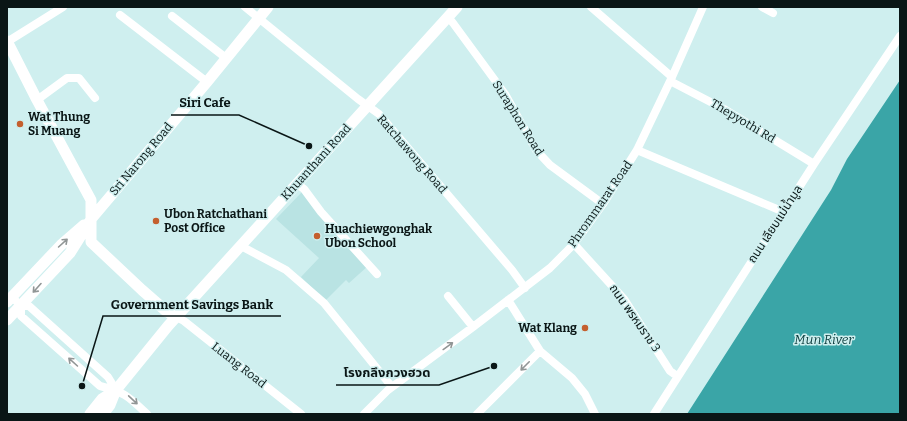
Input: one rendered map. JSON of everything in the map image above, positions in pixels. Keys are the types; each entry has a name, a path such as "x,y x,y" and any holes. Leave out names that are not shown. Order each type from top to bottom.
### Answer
{"street":[{"path":"62,7 7,42 91,200 91,242 166,311 176,317"},
{"name":"Ratchawong Road","path":"245,7 379,114 512,270 525,288"},
{"name":"Sri Narong Road","path":"7,320 70,253 92,218 268,7"},
{"name":"Khuanthani Road","path":"116,390 176,317 457,7"},
{"name":"Thepyothi Rd","path":"591,7 671,79 724,109 814,164"},
{"name":"Phrommarat Road","path":"364,414 392,387 473,328 550,268 574,244 603,204 637,150 703,7"},
{"path":"762,7 773,13"},
{"path":"120,15 206,82"},
{"path":"172,16 226,58"},
{"name":"Suraphon Road","path":"448,17 506,94 536,150 550,165 603,204"},
{"name":"ถนน เลียบแม่น้ำมูล","path":"654,414 814,164 900,36"},
{"path":"37,100 67,78 78,78 95,98"},
{"path":"637,150 784,212"},
{"path":"296,183 304,189 321,212 377,274"},
{"name":"Sri Narong Road","path":"9,300 61,245 92,218"},
{"name":"ถนน พรหมราช 3","path":"574,244 624,299 670,371 677,376"},
{"path":"241,246 286,270 324,303 392,387"},
{"path":"448,296 473,328"},
{"path":"9,300 20,306 30,306 108,377 116,390"},
{"path":"508,300 540,351 572,378 585,394 595,414"},
{"path":"20,306 21,316 100,386 116,390 128,396 147,414"},
{"name":"Luang Road","path":"176,317 184,321 301,414"},
{"path":"477,414 540,351"},
{"path":"90,414 102,399 116,390"},
{"path":"103,414 110,405 116,390"}],"shaded area":[{"name":"Huachiewgonghak Ubon School","path":"302,192 368,266 349,283 346,280 325,301 301,277 319,258 276,219"}],"water":[{"name":"Mun River","path":"900,80 900,414 687,414 831,190 847,159"}],"place":[{"name":"Wat Thung Si Muang","path":"20,124"},
{"name":"Siri Cafe","path":"309,146"},
{"name":"Ubon Ratchathani Post Office","path":"156,221"},
{"name":"Huachiewgonghak Ubon School","path":"317,236"},
{"name":"Wat Klang","path":"585,328"},
{"name":"โรงกลึงกวงฮวด","path":"494,366"},
{"name":"Government Savings Bank","path":"82,386"}]}
